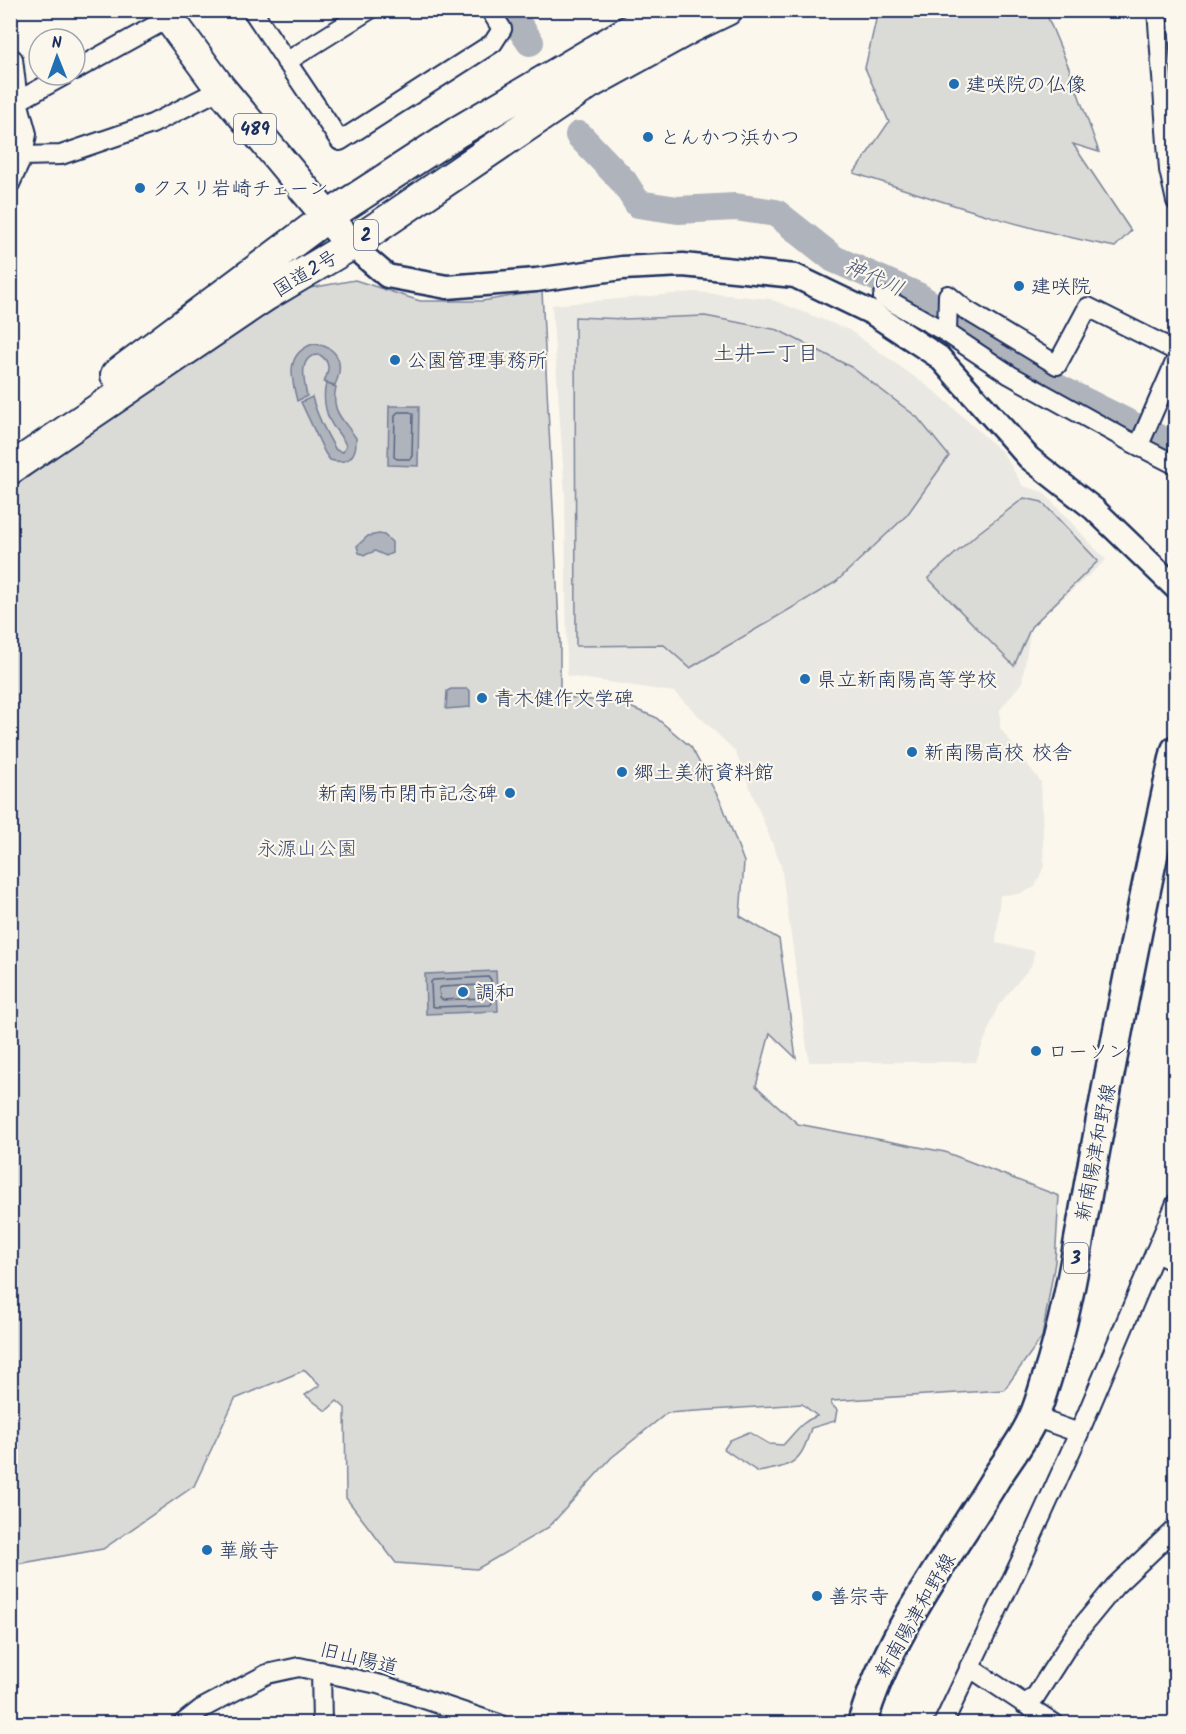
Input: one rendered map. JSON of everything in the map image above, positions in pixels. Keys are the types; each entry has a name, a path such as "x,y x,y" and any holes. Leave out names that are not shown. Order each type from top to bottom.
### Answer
{"highway":[{"name":"国道2号","path":"10,449 40,432 327,217 459,131 667,10"},
{"name":"国道2号","path":"10,469 265,296 351,245 590,83 690,28 728,10"},
{"name":"489","path":"171,13 222,89 351,245"}],"main road":[{"name":"新南陽津和野線","path":"862,1724 869,1699 884,1663 904,1627 929,1583 964,1532 1034,1417 1056,1350 1073,1273 1142,901 1176,750"}],"street":[{"path":"252,10 340,141 493,44 502,29 490,10"},
{"path":"286,62 369,10"},
{"path":"1157,10 1169,170 1176,201"},
{"path":"87,63 171,13"},
{"path":"10,59 13,59 18,101 27,134 23,156 10,184"},
{"path":"18,101 43,87"},
{"path":"23,156 61,155 152,123 222,89"},
{"path":"351,245 387,276 447,287 536,280 622,268 683,265 795,276 872,313 939,357 1029,458 1094,509 1176,588"},
{"path":"947,333 948,295 966,310 1057,365 1088,307 1176,351"},
{"path":"883,297 947,333 1010,375 1176,465"},
{"path":"1139,445 1176,360"},
{"path":"943,1724 1079,1432 1176,1203"},
{"path":"1155,1252 1176,1263"},
{"path":"1034,1417 1079,1432"},
{"path":"1024,1704 1035,1697 1074,1636 1115,1586 1175,1530"},
{"name":"旧山陽道","path":"182,1724 201,1709 267,1674 299,1667 382,1685 499,1724"},
{"path":"969,1667 1055,1724"},
{"path":"321,1671 322,1724"}],"shaded area":[{"name":"県立新南陽高等学校","path":"695,292 770,299 849,330 937,393 1003,453 1023,486 1043,492 1106,560 1031,627 1022,682 1000,710 1000,728 1041,782 1044,866 1035,887 1019,894 1000,895 996,943 1035,951 1031,966 998,1006 976,1062 809,1062 781,865 735,751 674,692 567,676 565,494 552,305"}],"green space":[{"path":"878,11 1045,11 1069,68 1099,152 1073,144 1131,231 1115,247 983,214 854,173 889,122 865,68"},
{"name":"永源山公園","path":"355,280 420,301 482,301 542,291 560,644 560,696 622,704 655,717 691,747 722,804 744,862 740,916 779,939 796,1058 770,1033 756,1086 798,1124 945,1152 1059,1196 1055,1262 1042,1337 1004,1390 832,1401 831,1404 837,1410 835,1421 811,1428 799,1456 780,1468 758,1472 724,1449 730,1440 749,1432 769,1444 783,1445 802,1424 817,1416 802,1404 667,1413 611,1458 549,1527 477,1569 396,1563 346,1498 345,1408 337,1401 326,1411 305,1395 320,1385 305,1370 235,1399 194,1486 103,1549 11,1565 11,489 205,352 310,288"},
{"path":"705,316 778,330 851,367 917,417 949,456 907,515 836,582 690,668 664,645 576,646 575,317 625,319"},
{"path":"1024,498 1042,502 1098,561 1031,627 1014,666 928,578 977,534"}],"water":[{"path":"313,344 322,345 334,352 339,363 338,377 335,385 324,382 328,370 326,361 320,355 313,356 308,359 304,370 307,396 297,401 292,367 298,354"},
{"path":"326,384 336,387 337,409 356,438 353,455 342,461 330,460 325,453 301,402 312,397 332,444 336,450 343,452 346,446 330,420 326,408 324,396"},
{"path":"389,406 419,406 418,466 388,465"},
{"path":"379,534 392,542 392,553 386,556 375,551 365,555 359,553 357,546 368,536"},
{"path":"451,689 470,691 470,707 446,709 447,691"},
{"path":"496,971 498,1011 426,1014 425,974"}],"waterway":[{"name":"神代川","path":"508,10 530,42"},
{"name":"神代川","path":"579,135 624,182 638,204 678,210 735,207 776,213 834,259 918,296 1040,379 1176,447"},
{"path":"10,161 15,152"},
{"path":"1021,1724 1029,1710"}],"place":[{"name":"建咲院の仏像","path":"954,84"},
{"name":"とんかつ浜かつ","path":"648,137"},
{"name":"クスリ岩崎チェーン","path":"140,188"},
{"name":"建咲院","path":"1019,286"},
{"name":"公園管理事務所","path":"395,360"},
{"name":"県立新南陽高等学校","path":"805,679"},
{"name":"青木健作文学碑","path":"482,698"},
{"name":"新南陽高校 校舎","path":"912,752"},
{"name":"郷土美術資料館","path":"622,772"},
{"name":"新南陽市閉市記念碑","path":"510,793"},
{"name":"調和","path":"463,992"},
{"name":"ローソン","path":"1036,1051"},
{"name":"華厳寺","path":"207,1550"},
{"name":"善宗寺","path":"817,1596"}],"district":[{"name":"土井一丁目","path":"766,353"}]}
